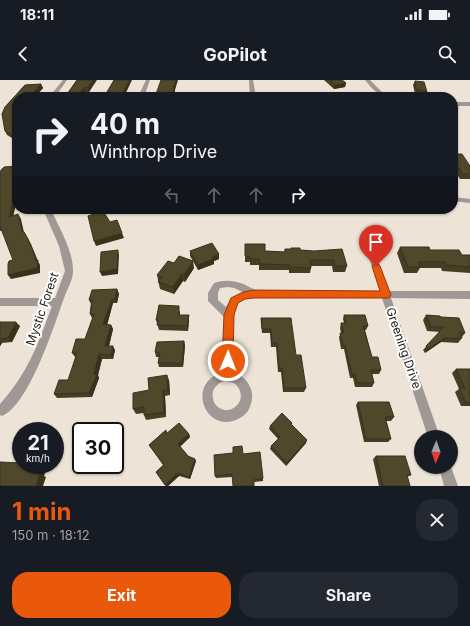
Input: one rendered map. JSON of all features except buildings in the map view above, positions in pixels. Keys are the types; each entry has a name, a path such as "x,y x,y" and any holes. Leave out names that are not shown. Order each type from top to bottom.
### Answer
{"street":[{"path":"56,92 65,80"},
{"path":"143,92 148,80"},
{"path":"251,80 252,92"},
{"path":"367,80 379,92"},
{"path":"458,104 470,104"},
{"path":"458,200 470,201"},
{"name":"Mystic Forest","path":"2,410 18,392 39,355 69,271 62,238 50,214"},
{"name":"Greening Drive","path":"366,237 432,430"},
{"path":"229,315 213,300 213,293 217,285 223,283 237,284 253,294"},
{"path":"227,377 229,315 234,300 243,296 253,294 470,295"},
{"path":"0,302 58,302"},
{"path":"447,474 451,486"}],"route":[{"path":"228,361 229,315 234,300 243,296 254,294 386,295 376,266"}]}
